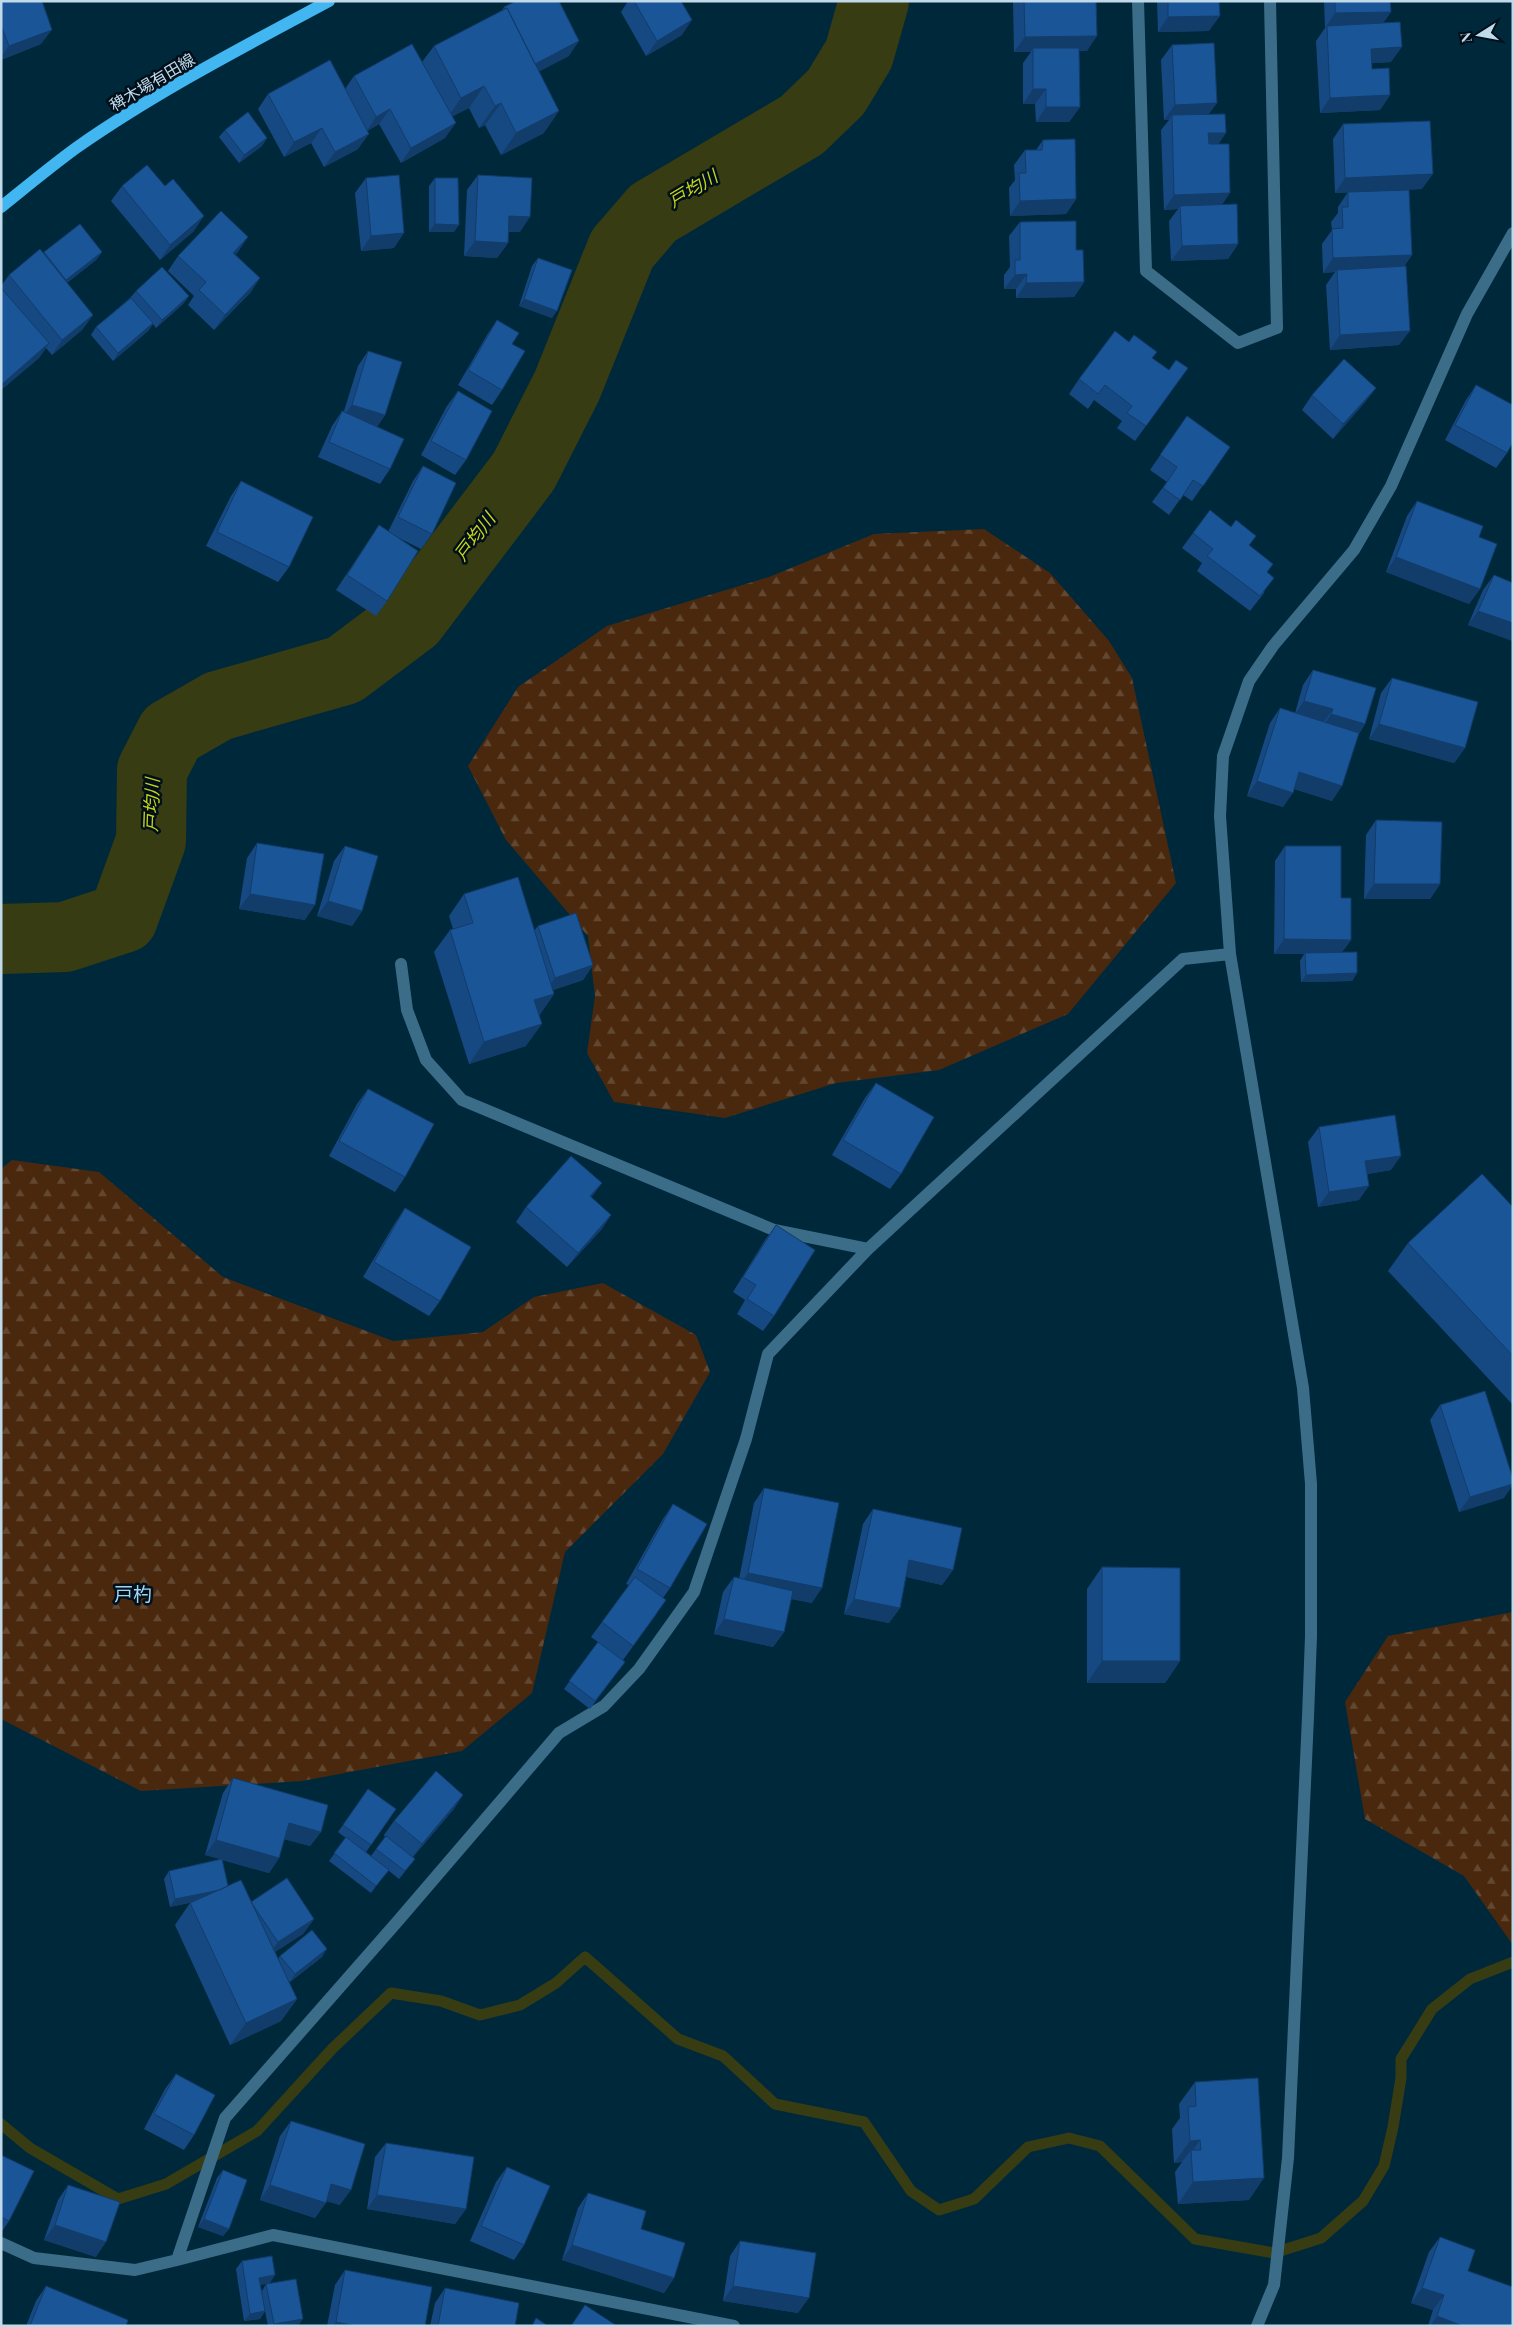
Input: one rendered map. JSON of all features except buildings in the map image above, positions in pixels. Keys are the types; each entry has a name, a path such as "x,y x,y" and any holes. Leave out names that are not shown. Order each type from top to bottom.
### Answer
{"main road":[{"name":"稗木場有田線","path":"1,207 76,148 145,104 229,54 329,1"}],"street":[{"path":"1138,1 1146,271 1238,343 1277,328 1270,1"},
{"path":"1257,2326 1274,2285 1288,2158 1309,1699 1311,1484 1303,1388 1230,954 1220,816 1222,756 1246,688 1273,646 1354,550 1391,486 1467,314 1513,233"},
{"path":"177,2260 225,2118 559,1733 604,1706 639,1669 694,1592 746,1439 768,1354 868,1249 1183,959 1230,954"},
{"path":"401,964 407,1010 426,1060 462,1100 774,1230 868,1249"},
{"path":"1,2242 34,2258 135,2270 273,2235 734,2326"}],"green space":[{"path":"984,529 1050,573 1109,641 1132,678 1176,883 1068,1014 939,1070 836,1083 725,1118 614,1102 587,1053 595,996 588,936 506,840 468,766 518,687 607,626 769,577 874,534"},
{"path":"12,1160 99,1172 223,1277 393,1341 483,1332 534,1297 603,1283 696,1335 710,1372 663,1454 565,1552 532,1693 462,1751 302,1781 141,1791 1,1719 1,1169"},
{"path":"1513,1612 1513,1945 1464,1876 1365,1819 1345,1702 1388,1636"}],"waterway":[{"name":"戸均川","path":"1,939 65,937 123,918 151,841 152,770 171,733 218,706 344,670 412,619 524,471 567,386 622,249 653,213 802,125 836,92 859,54 874,1"},
{"path":"1,2124 30,2148 118,2199 166,2184 257,2131 332,2049 391,1993 441,2001 480,2015 520,2005 556,1983 585,1957 678,2039 723,2056 775,2104 864,2122 911,2191 939,2210 974,2199 1028,2147 1069,2138 1100,2146 1195,2239 1274,2253 1321,2238 1363,2201 1384,2166 1401,2078 1401,2059 1432,2009 1470,1979 1513,1962"}],"district":[{"name":"戸杓","path":"133,1594"}]}
